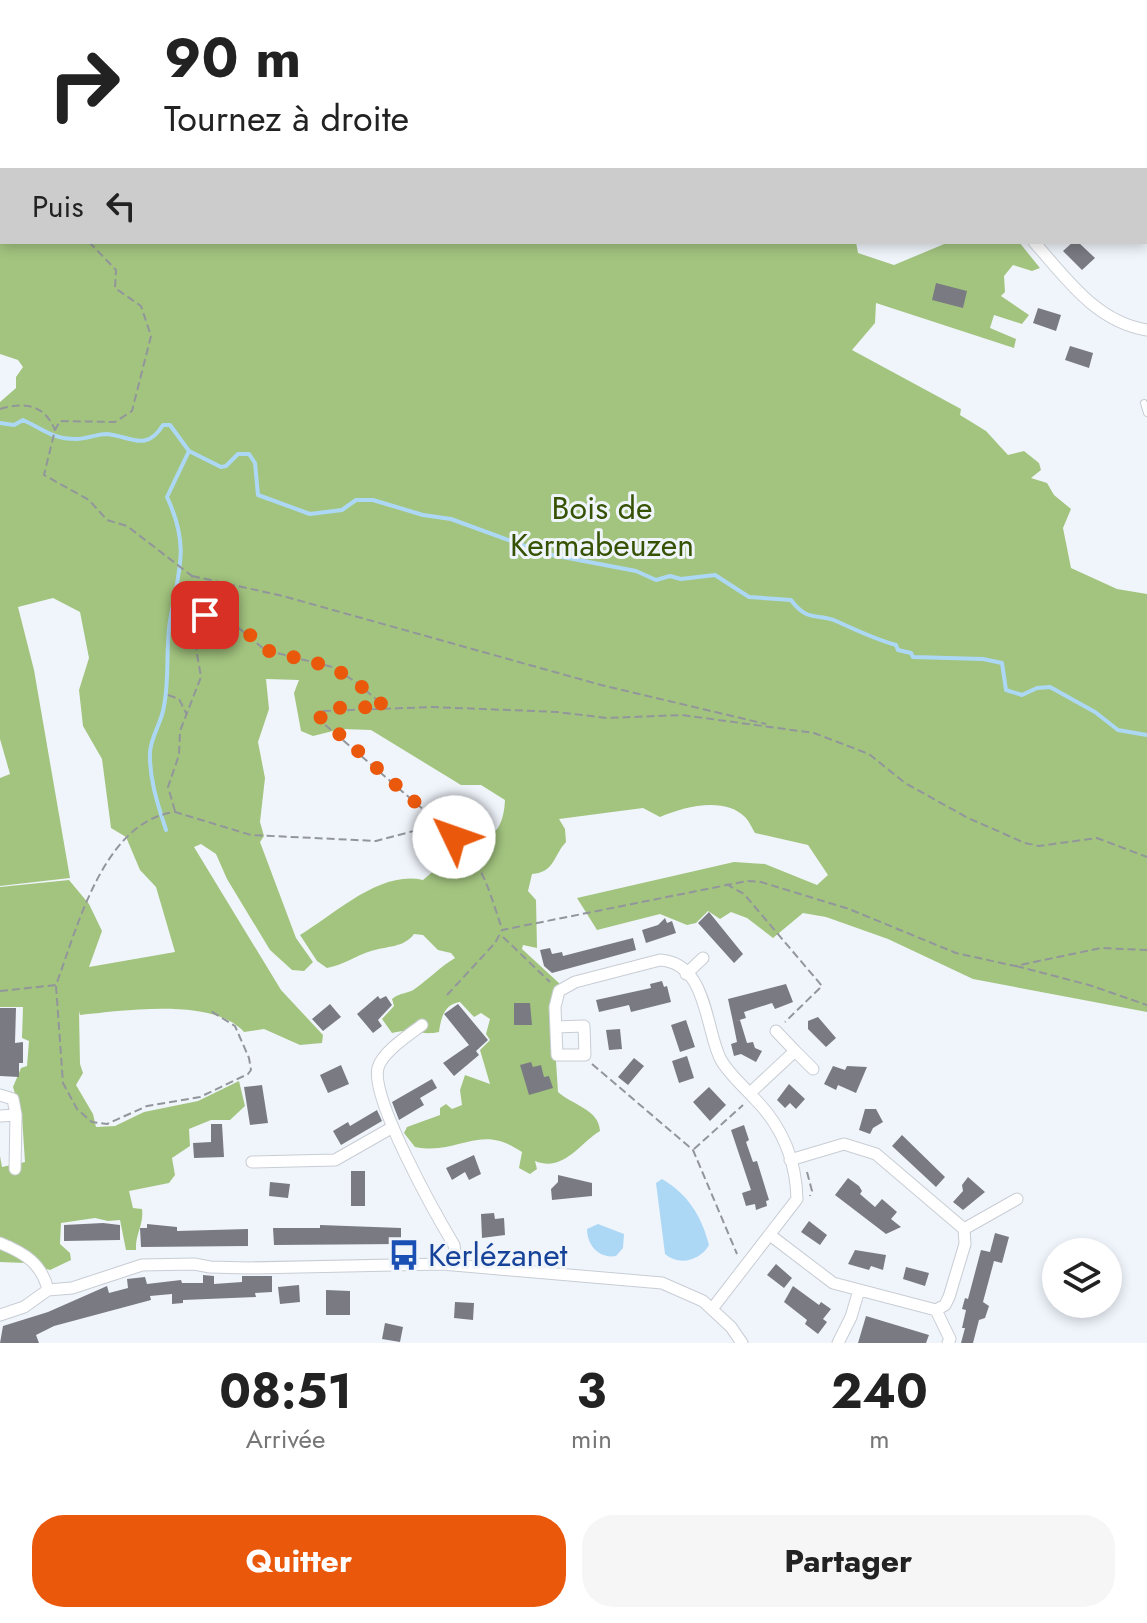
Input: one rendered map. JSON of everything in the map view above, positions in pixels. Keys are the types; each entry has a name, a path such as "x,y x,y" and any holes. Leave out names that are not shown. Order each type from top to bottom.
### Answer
{"street":[{"path":"1036,244 1089,303 1123,324 1147,330"},
{"path":"686,974 703,958"},
{"path":"556,1027 584,1026 585,1055 557,1055 555,1001 559,991 575,982 660,960 670,961 686,974 702,996 720,1059 780,1127 797,1199 712,1309"},
{"path":"422,1025 378,1067 382,1101 454,1245 457,1265"},
{"path":"776,1031 813,1069"},
{"path":"751,1095 795,1051"},
{"path":"0,1095 13,1099 16,1115 15,1169"},
{"path":"0,1116 16,1115"},
{"path":"252,1162 335,1160 393,1127"},
{"path":"770,1235 833,1283 936,1310 945,1305 949,1297 965,1244 964,1229 876,1154 844,1144 790,1160"},
{"path":"964,1229 1017,1199"},
{"path":"0,1243 33,1260 48,1290"},
{"path":"0,1315 24,1307 48,1290 72,1288 131,1266 148,1264 194,1264 224,1268 457,1265 648,1281 684,1291 712,1309 742,1343"},
{"path":"838,1343 851,1317 859,1290"},
{"path":"936,1310 950,1339 948,1343"}],"lane":[{"path":"1144,403 1147,413"}],"path":[{"path":"91,244 116,270 115,288 141,306 151,336 132,411 115,422 90,420 77,423 64,419 55,430 44,475 89,500 107,520 127,526 192,576 283,596 601,685 829,736 858,748 930,797 968,818 1025,843 1039,846 1097,838 1147,857"},
{"path":"0,409 31,405 46,414 55,430"},
{"path":"175,812 168,787 179,755 180,731 201,677 189,612 194,598 192,576"},
{"path":"189,612 234,624 265,650 332,667 356,682 385,707"},
{"path":"168,695 179,699 187,715"},
{"path":"447,995 501,935 485,878 468,849 320,717 323,711 329,708 385,707 501,709 607,718 682,715 775,726"},
{"path":"209,1010 235,1026 251,1065 248,1074 200,1097 147,1106 113,1123 100,1124 83,1116 63,1083 56,985 84,901 101,872 116,851 158,816 175,812 251,835 376,841 440,824"},
{"path":"502,930 726,884 761,882 849,909 956,953 1089,985 1147,1005"},
{"path":"726,884 744,894 822,986 776,1031"},
{"path":"501,935 559,991"},
{"path":"1015,966 1101,948 1147,950"},
{"path":"0,991 56,985"},
{"path":"585,1055 588,1062 693,1150 725,1218 742,1270"},
{"path":"693,1150 751,1095"}],"green space":[{"name":"Bois de Kermabeuzen","path":"0,244 856,244 858,253 894,265 944,244 1021,244 1040,268 1032,271 1013,265 1004,276 1005,292 1001,296 1029,315 1022,324 994,315 990,328 1016,339 1014,348 876,303 875,323 852,350 961,409 960,415 986,431 1008,455 1024,451 1039,463 1041,470 1031,478 1047,483 1054,495 1071,509 1063,528 1071,568 1117,589 1147,594 1147,1012 973,979 888,939 826,917 803,913 773,938 747,918 731,912 720,919 708,911 696,923 687,925 660,914 597,930 577,898 734,862 765,864 817,885 828,875 808,845 755,833 745,817 726,807 703,805 660,817 643,808 559,819 565,829 566,842 549,867 532,874 528,891 536,900 537,948 523,945 522,949 560,984 554,1031 558,1092 590,1112 600,1131 563,1160 545,1164 535,1161 537,1169 530,1174 519,1168 522,1152 493,1140 431,1149 415,1147 404,1133 407,1127 440,1115 440,1108 446,1104 452,1109 462,1105 460,1090 465,1075 490,1084 480,1050 490,1040 486,1034 490,1019 481,1013 474,1017 460,1002 447,1009 439,1032 392,1033 382,1019 394,1006 392,999 413,990 455,958 451,953 438,950 423,935 414,934 400,944 371,951 327,968 317,961 300,935 374,887 391,881 423,880 454,855 492,835 501,822 505,800 481,785 461,785 371,730 341,729 313,736 301,731 294,693 299,680 266,679 269,709 258,742 265,778 260,822 264,836 260,842 296,938 313,962 304,971 292,970 270,950 227,879 216,854 201,844 194,847 281,990 323,1035 322,1043 300,1045 264,1029 244,1032 230,1021 190,1010 142,1009 80,1015 79,1011 80,1064 83,1073 76,1085 93,1114 96,1127 115,1126 144,1112 198,1101 239,1081 245,1106 230,1120 211,1120 189,1129 190,1146 172,1158 175,1175 169,1183 129,1191 133,1208 142,1209 136,1250 126,1250 120,1220 95,1218 61,1223 60,1244 70,1253 71,1260 50,1270 26,1263 0,1262 0,1156 2,1167 25,1162 22,1117 13,1087 21,1068 27,1066 29,1041 22,1038 23,1007 0,1007 0,887 69,880 89,904 102,931 89,967 175,952 156,887 140,870 126,837 111,828 102,759 83,726 79,690 89,658 80,612 53,598 18,607 34,670 70,878 0,886 0,778 10,774 0,739 0,402 16,388 16,377 23,367 18,360 0,354"}],"water":[{"path":"662,1179 693,1207 702,1225 709,1245 695,1258 683,1261 665,1254 656,1183"},
{"path":"598,1224 624,1234 623,1248 616,1256 599,1253 592,1245 587,1229"}],"building":[{"path":"1071,244 1080,244 1095,258 1082,270 1063,251"},
{"path":"936,283 967,291 963,308 932,300"},
{"path":"1038,308 1061,315 1056,331 1033,323"},
{"path":"1070,346 1093,353 1089,368 1065,360"},
{"path":"709,912 743,954 734,963 698,923"},
{"path":"665,918 667,923 672,921 676,933 646,943 642,930 658,925"},
{"path":"633,938 636,950 552,973 544,966 540,950 550,948 552,954 562,952 563,956"},
{"path":"662,981 664,987 667,986 671,1002 631,1012 629,1005 599,1012 596,1000 651,988 650,984"},
{"path":"786,984 793,1002 775,1009 772,1003 744,1012 746,1018 733,1022 728,999"},
{"path":"378,996 380,999 386,996 392,1005 378,1020 382,1026 373,1033 357,1014"},
{"path":"514,1003 530,1003 532,1025 514,1025"},
{"path":"330,1004 341,1017 323,1031 312,1019"},
{"path":"458,1004 488,1040 476,1051 479,1055 454,1076 443,1063 469,1045 444,1014"},
{"path":"0,1008 16,1008 15,1043 23,1042 19,1077 0,1076"},
{"path":"818,1017 836,1038 826,1047 808,1029 808,1021"},
{"path":"686,1020 695,1047 680,1052 671,1025"},
{"path":"740,1020 747,1043 753,1042 755,1048 762,1051 756,1062 741,1054 734,1056 731,1044 737,1042 733,1022"},
{"path":"620,1029 622,1049 609,1050 606,1030"},
{"path":"687,1056 694,1078 679,1083 672,1061"},
{"path":"634,1058 644,1066 628,1085 618,1077"},
{"path":"531,1062 533,1067 541,1065 544,1077 549,1076 553,1088 529,1095 520,1065"},
{"path":"341,1065 349,1084 328,1093 320,1075"},
{"path":"833,1066 845,1070 847,1066 867,1067 856,1093 838,1085 836,1090 824,1084"},
{"path":"432,1079 437,1088 420,1098 424,1105 399,1120 392,1102"},
{"path":"789,1084 805,1099 796,1109 790,1103 785,1108 777,1100"},
{"path":"262,1085 268,1123 250,1125 244,1087"},
{"path":"709,1087 726,1105 710,1121 693,1102"},
{"path":"865,1109 876,1109 883,1122 870,1134 859,1130"},
{"path":"377,1110 382,1121 341,1145 333,1131 348,1122 350,1126"},
{"path":"211,1124 222,1124 224,1157 194,1158 193,1143 211,1142"},
{"path":"744,1125 749,1140 746,1142 753,1162 757,1161 769,1200 766,1201 767,1206 756,1210 755,1204 746,1206 742,1193 751,1190 731,1130"},
{"path":"902,1135 945,1177 936,1187 892,1146"},
{"path":"474,1155 481,1174 469,1180 465,1172 452,1180 446,1168"},
{"path":"351,1171 365,1171 365,1206 351,1206"},
{"path":"558,1175 592,1183 592,1196 552,1200 551,1189 558,1182"},
{"path":"968,1177 985,1192 963,1210 953,1202 963,1191 962,1185"},
{"path":"848,1178 859,1186 860,1194 875,1207 882,1199 897,1212 891,1219 901,1227 886,1234 835,1195"},
{"path":"270,1182 290,1184 288,1198 269,1196"},
{"path":"494,1213 495,1219 504,1218 505,1235 482,1238 481,1214"},
{"path":"809,1221 827,1235 820,1245 801,1232"},
{"path":"147,1224 177,1227 177,1231 248,1229 248,1246 141,1247 140,1228 147,1228"},
{"path":"64,1225 120,1225 120,1240 64,1241"},
{"path":"320,1225 401,1228 401,1244 274,1245 273,1228 320,1228"},
{"path":"995,1233 1009,1237 1002,1263 994,1261 983,1302 989,1306 985,1318 979,1320 973,1343 961,1343 965,1328 962,1328 966,1310 962,1309 965,1298 968,1299 981,1250 990,1252"},
{"path":"855,1250 886,1255 883,1270 848,1264"},
{"path":"776,1264 792,1278 784,1288 767,1275"},
{"path":"906,1267 929,1273 925,1286 903,1279"},
{"path":"203,1275 214,1276 214,1284 242,1282 242,1276 272,1276 272,1292 255,1293 256,1297 183,1300 183,1303 172,1304 172,1294 150,1296 151,1300 54,1326 36,1335 39,1343 0,1343 3,1326 48,1312 107,1286 109,1293 128,1288 127,1279 145,1277 147,1284 181,1280 182,1283 203,1283"},
{"path":"299,1285 300,1302 280,1304 278,1287"},
{"path":"793,1286 819,1305 821,1302 831,1309 823,1319 827,1322 818,1334 805,1324 807,1320 784,1302"},
{"path":"326,1290 350,1291 350,1315 326,1315"},
{"path":"455,1302 474,1303 473,1320 454,1318"},
{"path":"866,1316 929,1335 926,1343 858,1343"},
{"path":"385,1323 403,1327 400,1342 382,1339"}],"waterway":[{"path":"0,423 14,425 23,420 68,439 107,434 137,441 144,441 157,434 163,425 170,425 189,451 221,467 238,454 249,454 255,463 258,495 310,514 342,510 356,500 373,500 423,515 451,519 547,554 636,571 656,580 670,576 681,579 715,575 749,597 791,600 808,615 830,619 896,645 898,650 911,653 913,657 983,659 1002,663 1006,690 1022,695 1037,688 1050,687 1095,712 1118,730 1147,735"},
{"path":"166,830 153,782 150,752 164,706 169,625 181,556 178,529 167,497 189,451"}],"place":[{"name":"Kerlézanet","path":"404,1255"}],"route":[{"path":"205,615 243,628 265,650 332,667 356,682 385,707 329,708 320,717 323,723 454,837"}]}
